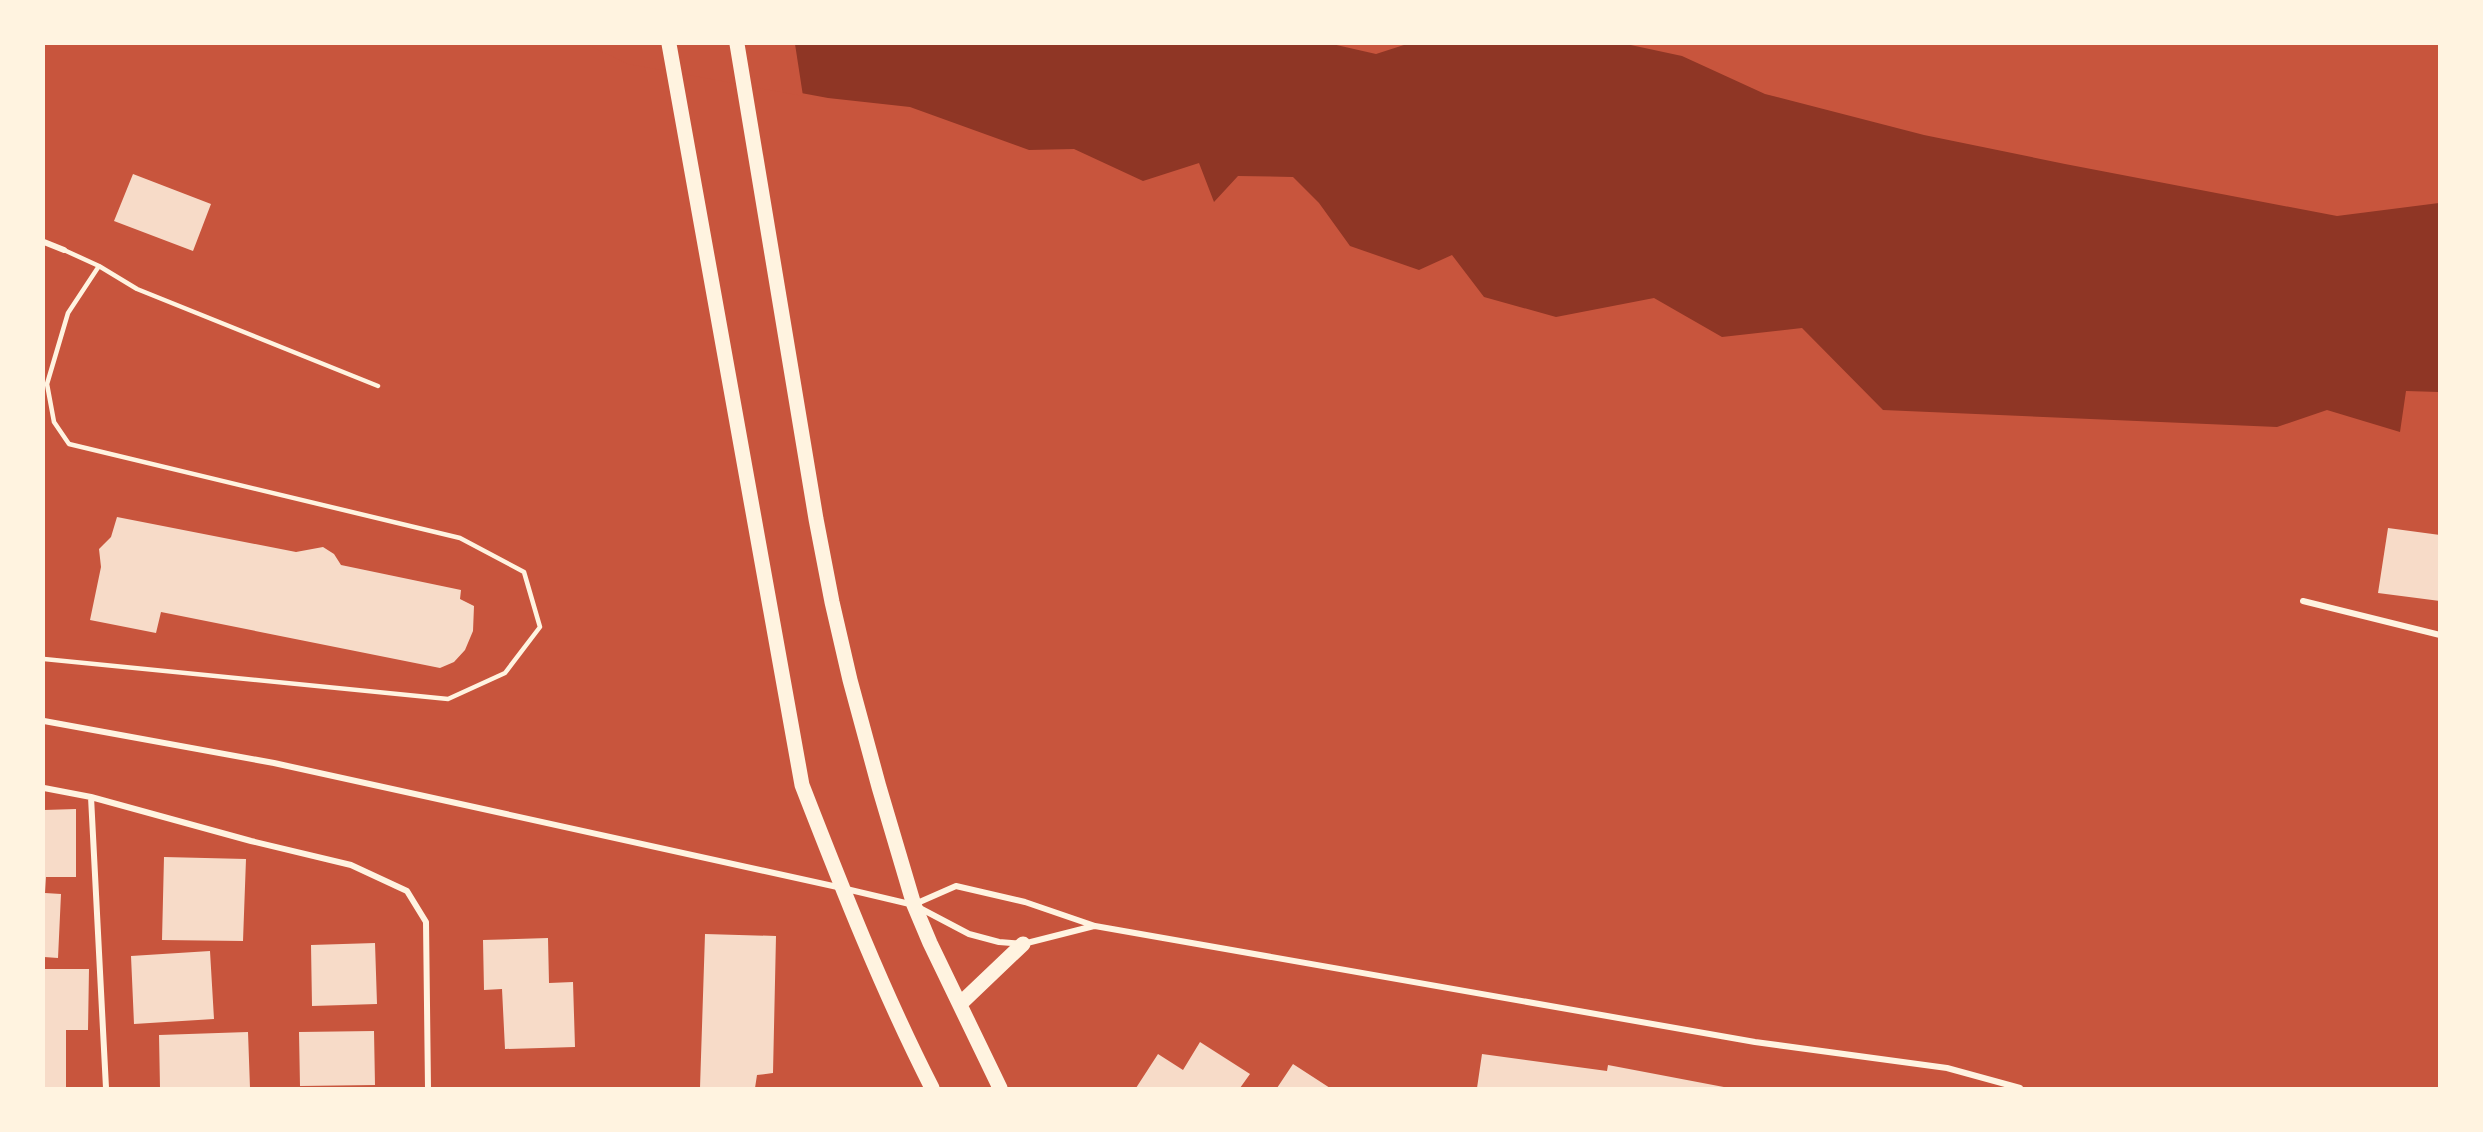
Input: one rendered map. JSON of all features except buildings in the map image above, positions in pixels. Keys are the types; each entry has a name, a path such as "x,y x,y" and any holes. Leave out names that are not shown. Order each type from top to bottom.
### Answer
{"main road":[{"path":"669,44 802,785 842,888 902,1030 932,1089"},
{"path":"736,44 832,602 879,787 915,904 930,943 1000,1089"},
{"path":"960,1004 1023,944"}],"street":[{"path":"44,242 63,250"},
{"path":"2303,601 2439,635"},
{"path":"44,721 274,763 915,904 969,934 999,942 1023,944 1095,926"},
{"path":"44,788 91,796 251,841 351,865 407,891 426,922 428,1089"},
{"path":"91,796 106,1089"},
{"path":"915,904 956,886 1024,902 1095,926 1755,1042 1947,1068 2020,1089"}],"lane":[{"path":"63,250 99,266 137,289 378,386"},
{"path":"44,659 448,699 505,673 540,627 524,572 460,538 69,444 54,422 47,384 68,314 99,266"}],"shaded area":[{"path":"589,44 1332,44 1376,54 1407,44 1626,44 1682,56 1765,94 1924,135 2065,164 2337,216 2439,203 2439,392 2406,391 2400,432 2327,410 2277,427 1883,410 1802,328 1722,337 1654,298 1556,317 1484,297 1452,255 1419,270 1350,246 1319,203 1293,177 1238,176 1214,202 1199,163 1143,181 1074,149 1029,150 910,107 828,98 629,61"}],"pier":[{"path":"586,44 795,44 803,96 628,64"}]}
